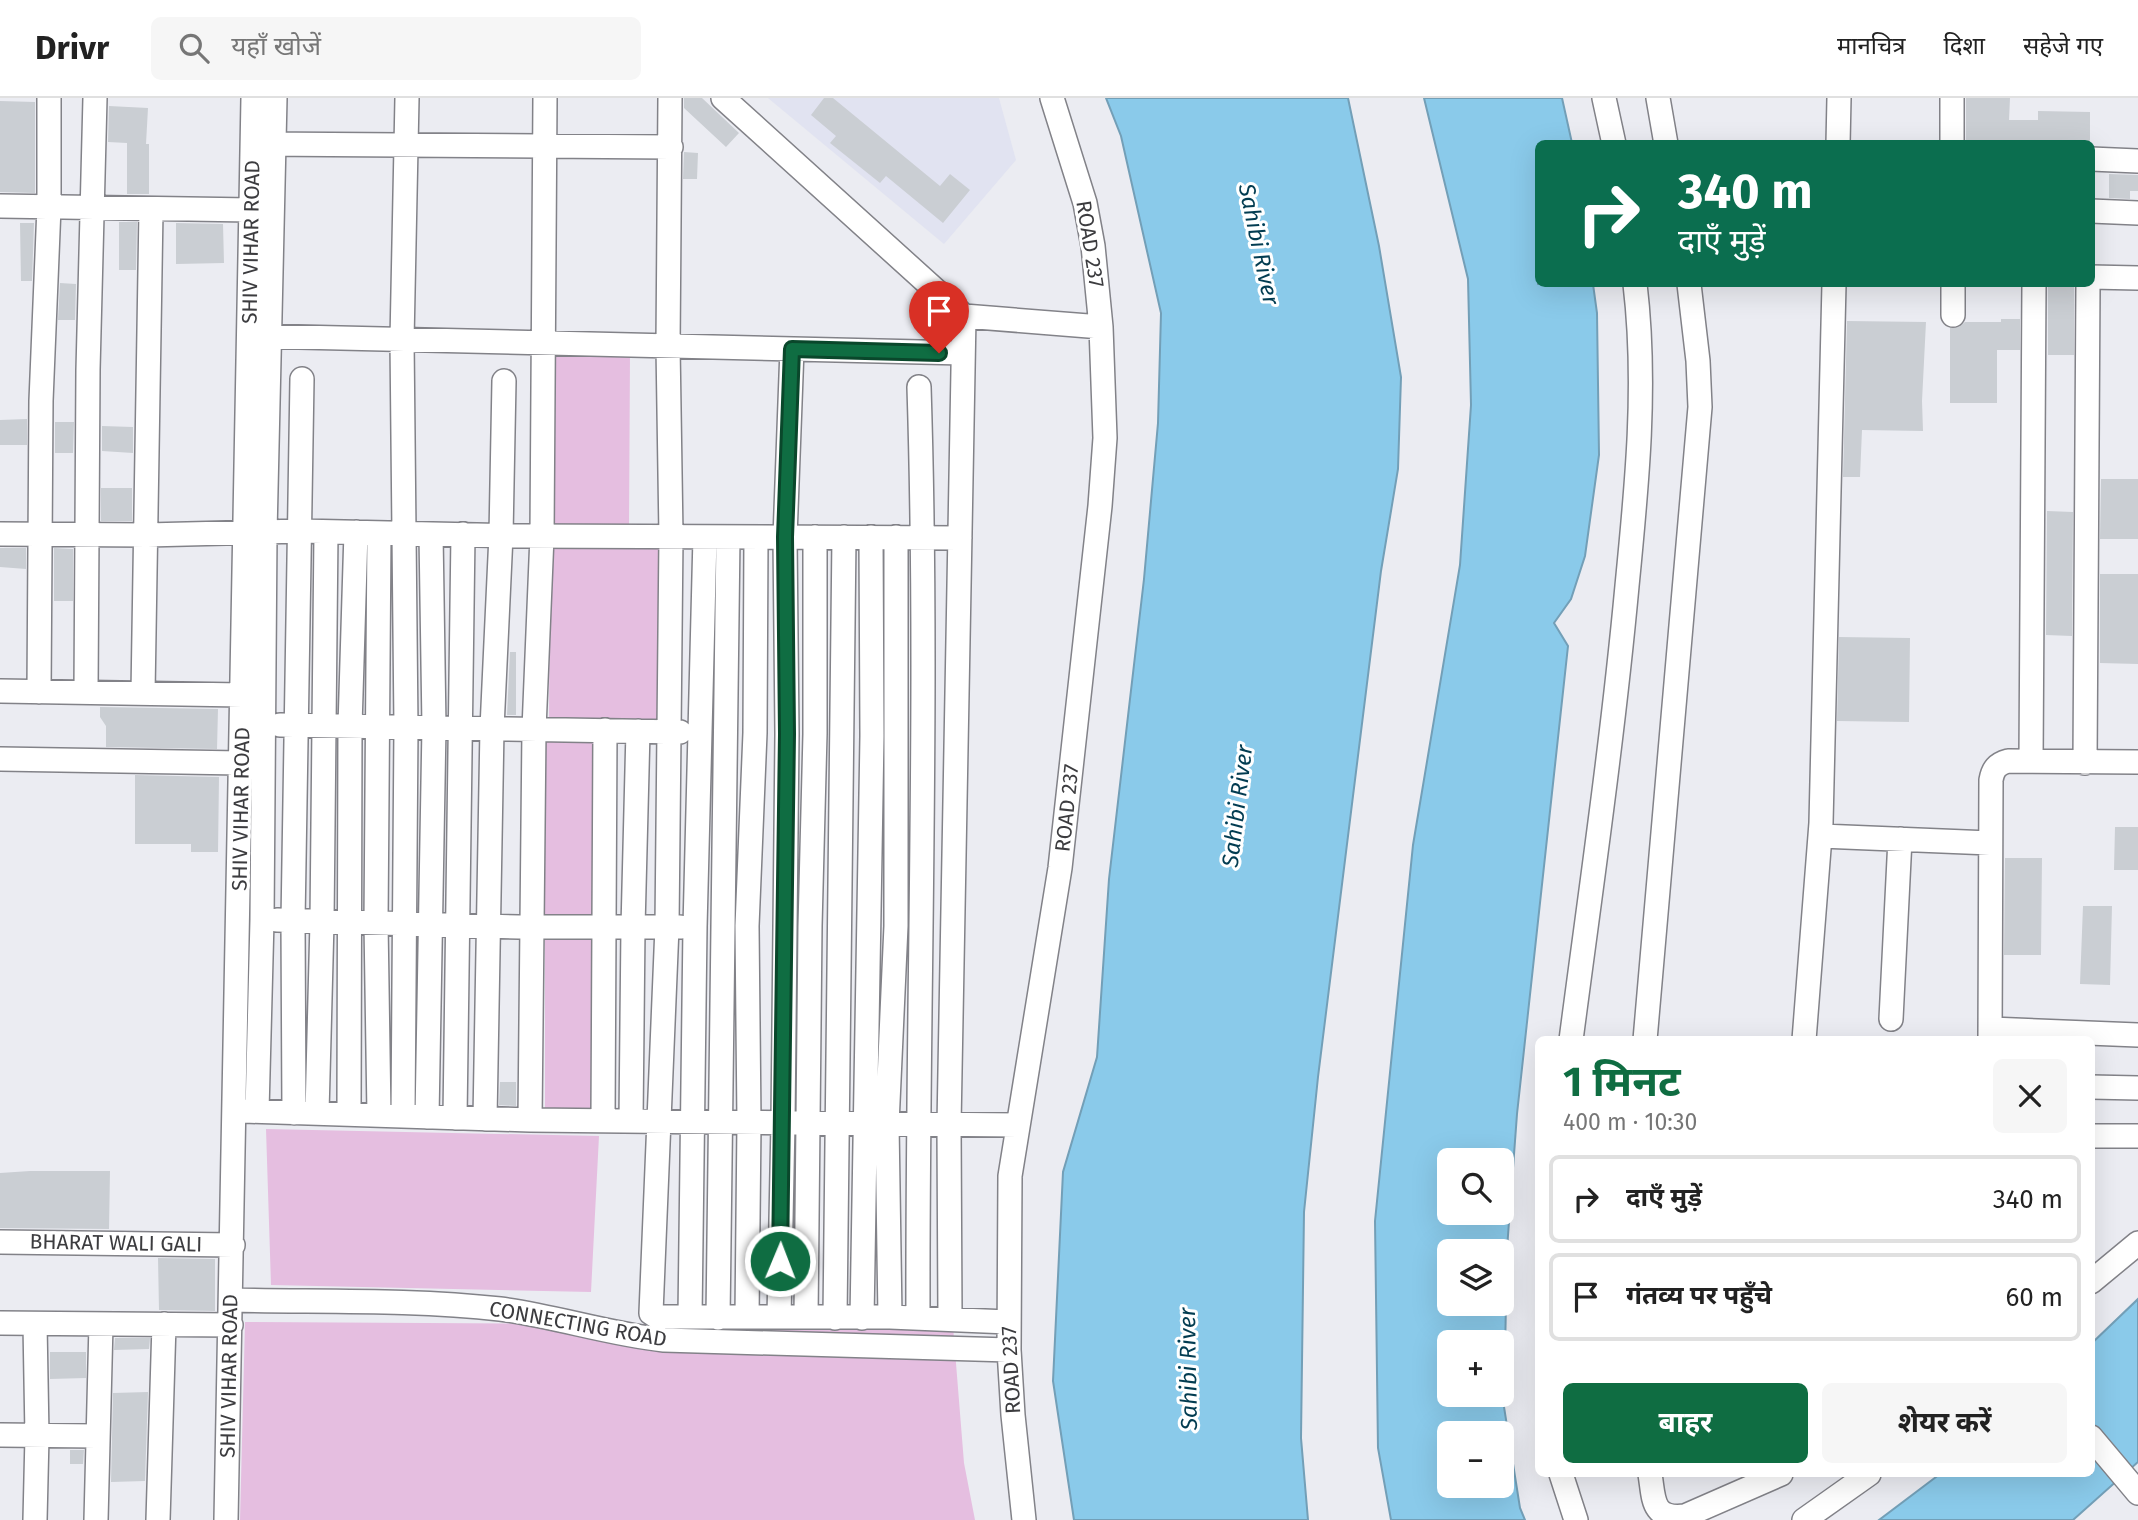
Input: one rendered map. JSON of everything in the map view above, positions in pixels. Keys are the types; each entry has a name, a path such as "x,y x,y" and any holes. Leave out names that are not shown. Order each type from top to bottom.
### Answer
{"street":[{"path":"39,692 41,401 49,98"},
{"path":"86,692 86,534 95,98"},
{"name":"SHIV VIHAR ROAD","path":"226,1520 233,1245 246,1111 239,919 241,763 252,725 242,695 255,533 260,337 251,210 264,144 253,98"},
{"path":"275,98 264,144 260,337 963,353"},
{"path":"403,1116 406,727 402,340 407,98"},
{"path":"530,1120 534,729 542,536 545,98"},
{"path":"670,98 668,346 671,536 667,927 651,1313 657,1317 890,1317 1008,1322"},
{"path":"723,98 964,316 1101,327"},
{"name":"ROAD 237","path":"1024,1520 1009,1350 1010,1175 1060,868 1105,438 1101,327 1093,246 1085,203 1052,98"},
{"path":"1604,98 1613,140"},
{"path":"1658,98 1665,140"},
{"path":"1838,140 1839,98"},
{"path":"1952,98 1952,140"},
{"path":"264,144 671,147"},
{"path":"2095,159 2138,160"},
{"path":"0,206 251,210"},
{"path":"143,693 151,210"},
{"path":"2095,211 2138,213"},
{"path":"2095,277 2138,278"},
{"path":"1572,1036 1619,672 1637,490 1641,380 1640,327 1635,287"},
{"path":"1645,1036 1700,407 1689,287"},
{"path":"1804,1036 1821,836 1835,287"},
{"path":"1953,287 1953,315"},
{"path":"2031,761 2034,287"},
{"path":"2085,762 2088,287"},
{"path":"950,1319 949,1125 964,316"},
{"path":"779,1317 787,734 785,537 792,349"},
{"path":"294,1112 293,921 302,379"},
{"path":"485,1119 492,728 504,381"},
{"path":"918,1318 917,1125 924,537 919,387"},
{"path":"0,534 146,535 327,531 542,536 960,538"},
{"path":"317,1113 327,531"},
{"path":"349,1114 350,726 368,532"},
{"path":"368,532 379,726 376,923 379,1115"},
{"path":"255,533 252,725 262,920 246,1111 530,1120 1018,1125"},
{"path":"427,1117 434,727 431,534"},
{"path":"455,1118 463,534"},
{"path":"690,1317 699,732 716,537"},
{"path":"716,537 726,733 718,1318"},
{"path":"747,1317 747,926 755,733 756,537"},
{"path":"806,1317 815,734 815,537"},
{"path":"835,1318 844,537"},
{"path":"871,537 869,926 875,1124 890,1317"},
{"path":"862,1318 875,1124 896,926 896,537"},
{"path":"0,691 242,695"},
{"path":"252,725 956,737"},
{"path":"603,1121 605,730"},
{"path":"631,1121 638,731"},
{"path":"0,759 241,763"},
{"path":"2138,762 2002,763 1990,779 1990,1034 2138,1035"},
{"path":"1821,836 1990,843"},
{"path":"1891,1019 1900,839"},
{"path":"239,919 531,927 953,926"},
{"path":"2095,1087 2138,1088"},
{"path":"2095,1136 2138,1136"},
{"name":"BHARAT WALI GALI","path":"0,1242 233,1245"},
{"path":"2095,1279 2138,1242"},
{"name":"CONNECTING ROAD","path":"231,1300 476,1307 557,1320 629,1336 664,1340 1009,1350"},
{"path":"0,1323 230,1325"},
{"path":"35,1324 35,1520"},
{"path":"96,1520 101,1324"},
{"path":"158,1520 164,1324"},
{"path":"0,1435 97,1436"},
{"path":"2095,1442 2135,1489"},
{"path":"1562,1477 1576,1520"},
{"path":"1650,1477 1655,1506 1664,1518 1670,1520 1774,1477"},
{"path":"1804,1520 1866,1477"}],"shaded area":[{"path":"768,98 999,98 1016,160 944,244"},
{"path":"554,354 630,354 629,528 554,528"},
{"path":"550,549 661,549 660,721 549,721"},
{"path":"543,741 597,741 596,921 542,921"},
{"path":"545,937 599,937 599,1110 545,1110"},
{"path":"266,1129 599,1136 591,1292 271,1285"},
{"path":"245,1322 953,1326 964,1463 975,1520 240,1520"}],"water":[{"name":"Sahibi River","path":"1106,98 1348,98 1379,246 1401,377 1398,469 1381,571 1318,1077 1304,1212 1301,1438 1308,1520 1074,1520 1053,1381 1063,1172 1097,1057 1109,879 1144,579 1158,423 1161,313 1121,136"},
{"path":"1424,98 1562,98 1571,140 1535,140 1535,287 1593,287 1597,313 1599,455 1585,556 1571,599 1554,623 1568,646 1514,1154 1514,1148 1437,1148 1437,1225 1509,1225 1508,1239 1437,1239 1437,1316 1506,1316 1505,1330 1437,1330 1437,1407 1504,1407 1506,1421 1437,1421 1437,1498 1514,1498 1514,1470 1520,1508 1525,1520 1391,1520 1378,1448 1375,1221 1413,845 1460,565 1471,405 1468,279"},
{"path":"2138,1299 2138,1462 2073,1520 1879,1520 1936,1477 2095,1477 2095,1340"}],"building":[{"path":"684,98 702,98 739,133 726,147 684,108"},
{"path":"824,98 833,98 940,186 950,174 970,190 943,223 886,176 880,183 830,143 836,136 811,115"},
{"path":"1966,98 2010,98 2009,120 2038,120 2038,111 2090,112 2090,140 1966,140"},
{"path":"0,101 35,102 35,193 0,192"},
{"path":"109,106 148,108 146,144 149,144 149,194 127,194 127,143 108,142"},
{"path":"684,152 698,153 697,179 683,179"},
{"path":"2109,174 2138,175 2138,191 2130,191 2130,199 2109,198"},
{"path":"119,222 137,222 136,270 119,270"},
{"path":"20,223 34,223 32,281 21,281"},
{"path":"176,223 223,224 224,263 176,264"},
{"path":"60,283 76,284 75,320 58,320"},
{"path":"2048,287 2074,287 2074,355 2048,355"},
{"path":"2001,319 2020,319 2020,350 1997,350 1997,403 1950,403 1950,328 1959,327 1965,322 2001,322"},
{"path":"1847,321 1926,322 1923,431 1862,430 1860,477 1843,477"},
{"path":"27,419 27,445 0,445 0,420"},
{"path":"55,422 74,422 73,453 55,453"},
{"path":"102,426 133,427 133,453 102,451"},
{"path":"2101,479 2138,479 2138,539 2100,539"},
{"path":"101,488 132,488 132,521 101,521"},
{"path":"2047,511 2073,512 2072,636 2046,635"},
{"path":"0,548 26,548 26,569 0,567"},
{"path":"54,548 73,549 73,601 54,601"},
{"path":"2100,574 2138,574 2138,664 2100,663"},
{"path":"1839,637 1910,638 1909,722 1837,721"},
{"path":"510,652 516,652 516,715 507,715"},
{"path":"100,707 218,709 217,749 106,747 106,726 100,717"},
{"path":"135,775 219,777 218,852 191,852 191,844 135,844"},
{"path":"2115,827 2138,827 2138,870 2114,870"},
{"path":"2005,858 2042,858 2041,955 2004,955"},
{"path":"2083,906 2112,906 2110,985 2080,984"},
{"path":"500,1082 516,1082 516,1106 499,1105"},
{"path":"110,1171 109,1229 0,1228 0,1173"},
{"path":"158,1258 215,1259 215,1311 159,1310"},
{"path":"115,1338 150,1338 149,1349 114,1350"},
{"path":"50,1352 86,1352 86,1378 50,1379"},
{"path":"148,1392 145,1481 111,1482 113,1393"},
{"path":"70,1450 84,1450 83,1464 70,1464"}],"route":[{"path":"780,1261 787,734 785,537 792,349 939,353"}]}
